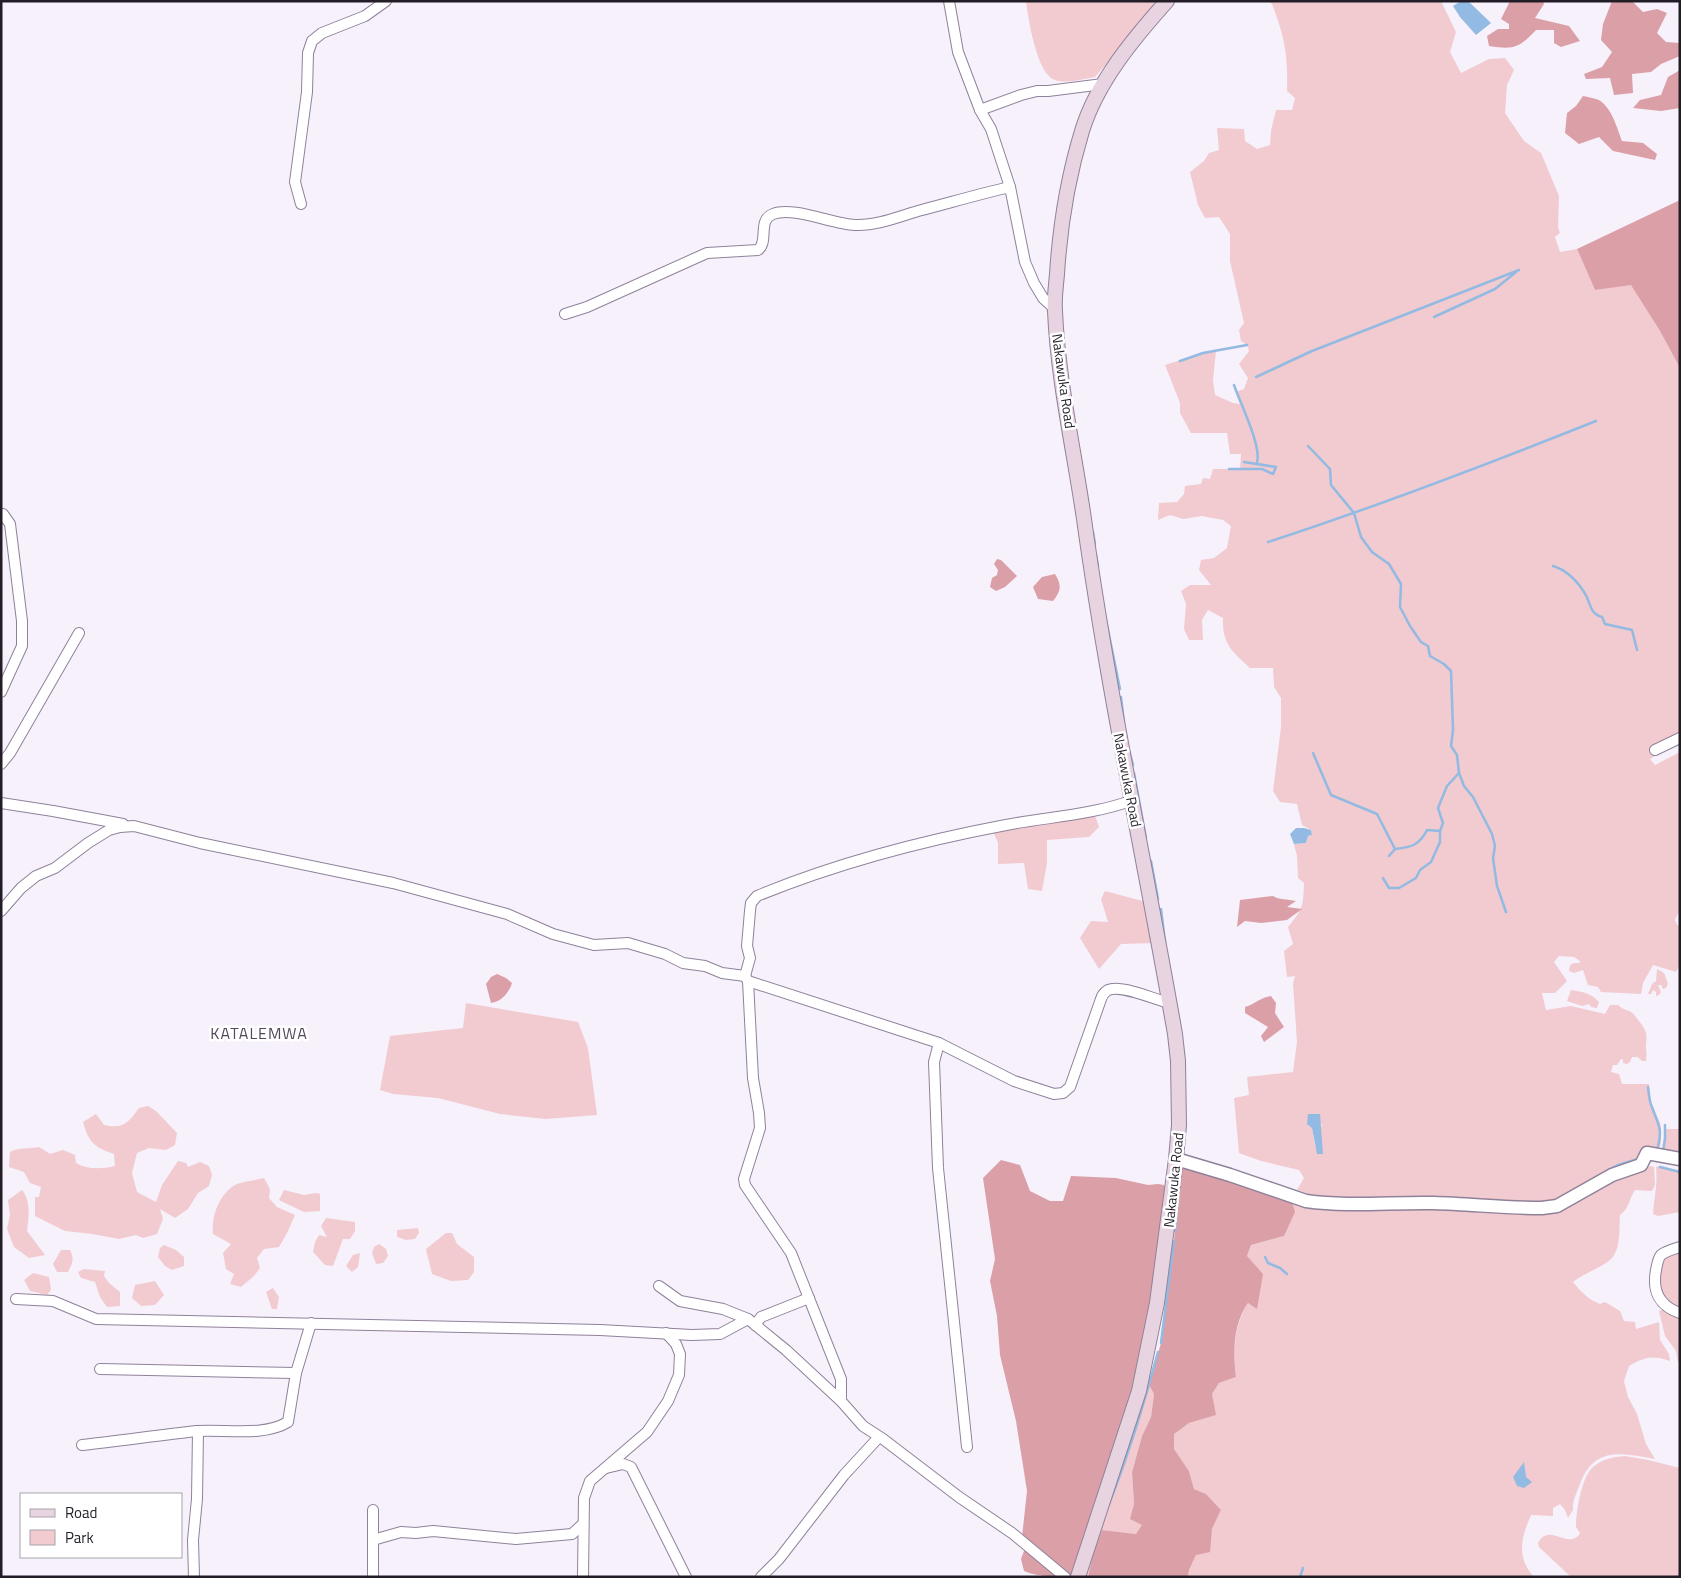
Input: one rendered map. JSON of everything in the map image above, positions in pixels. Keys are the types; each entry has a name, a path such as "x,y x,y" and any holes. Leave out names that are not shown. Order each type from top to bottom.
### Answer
{"main road":[{"name":"Nakawuka Road","path":"1078,1577 1139,1391 1157,1303 1176,1159 1180,1099 1178,1061 1170,1003 1099,623 1060,369 1055,309 1058,252 1063,214 1075,156 1091,105 1135,38 1167,1"}],"street":[{"path":"301,204 294,182 307,92 308,53 312,41 322,33 366,16 386,1"},
{"path":"949,1 958,52 980,110 991,129 1010,187 1025,262 1043,298 1055,309"},
{"path":"980,110 1037,91 1103,84"},
{"path":"565,314 587,307 706,253 758,250 762,246 765,222 770,215 792,213 839,223 863,225 1010,187"},
{"path":"1,514 10,524 22,621 22,646 1,692"},
{"path":"1,764 10,753 79,633"},
{"path":"1655,750 1680,738"},
{"path":"842,1402 841,1379 791,1253 745,1185 744,1179 760,1128 760,1113 752,1078 747,979 750,958 747,946 752,902 757,896 884,852 1004,825 1102,809 1132,800"},
{"path":"1,803 53,810 134,826 217,846 393,883 507,914 553,934 594,945 628,943 654,950 683,963 705,966 722,973 747,979 939,1043 1014,1081 1054,1094 1066,1091 1070,1087 1100,999 1106,991 1114,989 1128,991 1170,1003"},
{"path":"1,911 21,888 36,876 55,868 109,830 120,826 134,826"},
{"path":"939,1043 934,1062 938,1168 967,1447"},
{"path":"1176,1159 1230,1174 1306,1201 1357,1205 1432,1203 1542,1208 1564,1203 1612,1175 1641,1165 1648,1152 1680,1158"},
{"path":"1680,1247 1661,1255 1658,1260 1654,1282 1663,1305 1680,1313"},
{"path":"659,1286 680,1301 723,1309 752,1322 786,1350 842,1402 863,1426 1012,1534 1064,1577"},
{"path":"16,1299 53,1301 96,1319 720,1334 809,1298"},
{"path":"82,1446 198,1431 260,1431 279,1427 288,1422 296,1373 311,1323"},
{"path":"583,1577 584,1498 590,1481 647,1432 668,1402 679,1375 680,1354 676,1344 666,1334"},
{"path":"678,1348 682,1338 688,1334"},
{"path":"100,1368 296,1373"},
{"path":"194,1577 193,1540 198,1499 198,1431"},
{"path":"761,1577 779,1559 844,1475 879,1436"},
{"path":"605,1468 623,1464 631,1467 686,1577"},
{"path":"373,1510 373,1577"},
{"path":"572,1534 583,1524"},
{"path":"373,1540 402,1532 416,1534 433,1531 516,1539 572,1534 583,1543"}],"green space":[{"path":"1026,1 1160,1 1095,77 1065,82 1055,80 1043,68 1034,45"},
{"path":"1269,1 1441,1 1456,32 1450,52 1461,73 1489,59 1505,58 1514,70 1507,85 1505,113 1524,141 1541,153 1559,196 1558,227 1560,233 1555,237 1560,252 1577,249 1595,290 1631,284 1680,368 1680,741 1650,759 1655,765 1680,752 1680,909 1675,920 1677,925 1680,926 1680,964 1676,972 1653,965 1643,983 1641,994 1601,992 1598,987 1588,985 1583,970 1574,973 1569,971 1570,965 1580,963 1580,961 1574,957 1559,956 1554,962 1567,981 1555,993 1542,993 1546,1010 1571,1006 1605,1014 1610,1005 1618,1005 1634,1015 1646,1033 1646,1061 1642,1061 1638,1057 1632,1057 1627,1064 1623,1063 1621,1059 1617,1065 1613,1065 1611,1072 1619,1074 1622,1084 1649,1084 1651,1103 1660,1123 1661,1144 1657,1154 1605,1171 1559,1201 1545,1204 1340,1198 1309,1194 1297,1190 1304,1178 1299,1170 1261,1161 1239,1153 1234,1098 1249,1095 1247,1077 1293,1072 1297,1042 1293,984 1295,976 1287,977 1284,951 1293,944 1288,927 1299,911 1303,898 1304,883 1298,878 1297,856 1294,844 1306,843 1308,836 1312,835 1311,830 1302,825 1297,804 1280,802 1273,791 1281,727 1281,698 1274,687 1273,668 1250,668 1238,657 1226,641 1223,618 1208,610 1202,620 1203,640 1189,640 1184,629 1186,604 1181,591 1190,585 1211,585 1199,570 1201,560 1214,558 1227,548 1231,526 1223,520 1202,516 1183,519 1170,515 1158,520 1159,503 1177,502 1184,494 1185,486 1201,484 1203,478 1210,479 1213,469 1240,469 1241,454 1230,454 1227,433 1191,433 1180,413 1180,403 1165,365 1216,351 1213,380 1215,395 1240,404 1236,392 1244,389 1248,378 1239,364 1249,351 1247,345 1241,341 1239,330 1244,323 1230,261 1230,234 1219,217 1205,218 1198,205 1190,172 1204,161 1209,153 1219,150 1217,128 1244,129 1245,141 1257,149 1270,145 1276,110 1292,110 1295,98 1287,91 1285,47 1272,4","holes":["1322,1124 1320,1131 1323,1154 1315,1146 1312,1127"]},
{"path":"1094,813 1099,827 1089,837 1047,840 1047,863 1042,891 1028,889 1024,863 998,864 998,843 992,829"},
{"path":"1105,891 1150,903 1156,943 1121,944 1099,969 1080,938 1091,921 1108,922 1101,899"},
{"path":"1657,969 1664,973 1668,984 1663,989 1661,985 1658,985 1661,992 1656,996 1656,992 1653,990 1651,994 1648,994 1652,984 1656,981"},
{"path":"1571,990 1583,992 1593,997 1599,1002 1597,1008 1591,1007 1589,1004 1582,1006 1567,1001"},
{"path":"466,1003 578,1022 588,1048 597,1115 545,1119 500,1114 438,1098 393,1094 380,1090 390,1036 463,1028"},
{"path":"148,1106 156,1111 177,1133 175,1145 166,1150 149,1148 137,1153 132,1173 137,1192 156,1202 162,1185 178,1161 186,1163 188,1167 200,1162 209,1166 212,1175 209,1186 198,1193 188,1209 175,1218 160,1209 163,1219 157,1234 143,1238 136,1235 119,1239 65,1231 35,1216 35,1197 39,1197 41,1187 30,1183 24,1172 9,1167 10,1152 39,1147 50,1154 63,1150 75,1155 76,1163 85,1167 115,1166 114,1154 102,1149 90,1140 83,1122 96,1114 104,1125 121,1125 132,1118 139,1108"},
{"path":"1665,1129 1680,1129 1680,1163 1662,1154"},
{"path":"1654,1167 1655,1185 1652,1191 1635,1190 1627,1207 1620,1215 1619,1239 1614,1256 1606,1263 1573,1282 1592,1300 1600,1304 1605,1302 1620,1311 1624,1321 1635,1322 1636,1329 1659,1322 1660,1340 1669,1354 1670,1361 1649,1358 1640,1361 1629,1366 1624,1381 1646,1444 1655,1459 1620,1454 1601,1458 1593,1463 1586,1472 1575,1497 1573,1510 1568,1518 1560,1504 1553,1508 1553,1516 1531,1515 1522,1547 1528,1570 1534,1577 1188,1577 1196,1555 1210,1540 1212,1529 1221,1510 1206,1494 1194,1489 1189,1471 1174,1449 1174,1433 1189,1423 1215,1415 1212,1394 1219,1383 1236,1377 1235,1348 1237,1329 1248,1303 1256,1308 1247,1256 1251,1245 1284,1236 1292,1202 1533,1213 1633,1169"},
{"path":"1656,1167 1680,1171 1680,1212 1658,1216 1653,1214"},
{"path":"264,1178 270,1189 269,1198 277,1207 295,1215 279,1247 264,1249 257,1258 260,1268 241,1287 230,1284 234,1274 226,1269 223,1253 231,1244 213,1234 215,1212 221,1199 231,1188 240,1183"},
{"path":"22,1190 28,1204 27,1231 45,1255 29,1258 14,1247 7,1229 10,1215 8,1200"},
{"path":"284,1190 304,1195 320,1194 320,1211 304,1212 279,1200"},
{"path":"326,1218 355,1222 355,1231 350,1239 343,1239 333,1266 325,1265 313,1252 319,1235 327,1237 321,1226"},
{"path":"418,1228 419,1233 415,1239 406,1240 397,1237 397,1230"},
{"path":"446,1233 452,1233 457,1244 474,1257 474,1272 468,1280 451,1281 432,1274 426,1249"},
{"path":"379,1244 386,1249 388,1256 383,1263 376,1264 372,1253 374,1247"},
{"path":"164,1245 176,1250 184,1257 184,1266 172,1270 165,1266 158,1257 160,1248"},
{"path":"1680,1249 1680,1311 1666,1303 1657,1285 1661,1258"},
{"path":"61,1250 70,1250 72,1253 71,1266 68,1272 57,1272 53,1264"},
{"path":"360,1253 358,1267 352,1272 346,1266 353,1255"},
{"path":"84,1269 105,1271 104,1276 109,1283 120,1292 120,1306 107,1307 100,1297 95,1282 81,1278 78,1272"},
{"path":"33,1273 49,1277 51,1290 47,1295 30,1291 24,1280"},
{"path":"155,1281 164,1295 155,1305 141,1306 132,1298 135,1285"},
{"path":"273,1288 279,1297 277,1309 272,1309 266,1292"},
{"path":"1666,1308 1680,1315 1680,1362 1678,1362 1676,1351 1665,1336 1659,1311"},
{"path":"1149,1385 1154,1394 1151,1417 1142,1436 1132,1472 1134,1504 1131,1519 1143,1525 1136,1534 1102,1530 1093,1554 1088,1577 1084,1577 1107,1508 1123,1468"},
{"path":"1625,1456 1680,1468 1680,1577 1571,1577 1539,1547 1538,1543 1546,1535 1572,1539 1579,1535 1580,1533 1576,1527 1578,1505 1588,1473 1603,1461"}],"shaded area":[{"path":"1510,1 1543,1 1544,4 1535,18 1569,26 1580,41 1561,47 1554,43 1554,30 1536,30 1525,41 1516,46 1504,48 1489,46 1487,36 1498,29 1509,29 1509,24 1501,19"},
{"path":"1612,1 1632,1 1643,12 1657,9 1667,13 1657,33 1666,42 1680,43 1680,56 1661,64 1651,72 1632,74 1633,93 1614,95 1610,78 1586,79 1584,74 1602,67 1612,52 1601,40 1603,24"},
{"path":"1680,70 1680,108 1661,111 1633,108 1640,100 1661,95 1668,77"},
{"path":"1583,96 1597,99 1604,104 1614,119 1622,141 1643,143 1657,154 1655,160 1613,151 1599,137 1579,144 1565,133 1567,113 1576,106"},
{"path":"1680,200 1680,368 1660,331 1631,285 1595,290 1577,249"},
{"path":"997,559 1001,560 1017,576 1005,587 996,591 990,587 992,578 997,575 998,570 994,564"},
{"path":"1055,574 1060,585 1056,597 1053,601 1038,599 1033,587 1042,577"},
{"path":"1273,896 1296,901 1287,907 1302,909 1287,920 1261,923 1245,921 1237,927 1240,900"},
{"path":"497,974 512,983 504,996 498,1001 491,1003 486,984 491,977"},
{"path":"1271,996 1276,1003 1275,1013 1284,1027 1264,1042 1261,1036 1268,1027 1245,1013 1245,1007"},
{"path":"1001,1160 1020,1165 1030,1191 1050,1201 1063,1201 1071,1176 1116,1178 1148,1185 1158,1184 1164,1185 1167,1190 1147,1332 1128,1403 1074,1574 1036,1575 1024,1571 1021,1559 1024,1551 1034,1549 1022,1537 1027,1491 1016,1421 1000,1355 997,1316 990,1281 995,1259 983,1178"},
{"path":"1184,1167 1192,1168 1292,1202 1295,1212 1284,1236 1251,1245 1247,1256 1263,1274 1257,1309 1248,1303 1239,1320 1235,1338 1234,1358 1236,1377 1219,1383 1212,1394 1216,1415 1189,1423 1174,1434 1174,1449 1189,1471 1194,1489 1206,1494 1221,1510 1212,1529 1210,1552 1196,1555 1188,1577 1088,1577 1093,1554 1102,1530 1136,1534 1142,1525 1130,1519 1134,1504 1132,1472 1142,1436 1151,1417 1154,1394 1149,1385 1161,1343 1179,1186 1181,1171"}],"water":[{"path":"1461,1 1468,1 1491,23 1476,35 1453,6"},
{"path":"1296,828 1311,830 1312,835 1308,836 1306,843 1294,844 1290,834"},
{"path":"1308,1114 1320,1114 1323,1154 1317,1154 1312,1128 1307,1124"},
{"path":"1524,1462 1526,1477 1532,1482 1524,1488 1517,1486 1513,1477"}],"waterway":[{"path":"1256,377 1312,351 1519,270"},
{"path":"1434,317 1495,289 1516,272"},
{"path":"1180,361 1203,353 1247,345"},
{"path":"1234,385 1254,436 1258,456 1257,463"},
{"path":"1268,542 1433,484 1596,421"},
{"path":"1308,446 1330,469 1331,485 1354,513 1361,537 1372,552 1389,564 1401,584 1400,607 1410,626 1421,642 1428,646 1430,656 1444,664 1451,671 1453,730 1451,746 1457,755 1459,773 1464,786 1473,797 1492,834 1495,846 1493,858 1497,886 1506,912"},
{"path":"1229,469 1262,469 1273,474 1276,467 1244,462"},
{"path":"1093,532 1095,544"},
{"path":"1096,555 1098,566"},
{"path":"1553,566 1571,576 1586,596 1592,610 1602,617 1605,624 1632,630 1637,650"},
{"path":"1106,620 1120,689"},
{"path":"1121,697 1124,723"},
{"path":"1128,746 1133,765"},
{"path":"1313,753 1331,795 1377,814 1395,849"},
{"path":"1134,773 1146,838"},
{"path":"1389,856 1395,849 1418,843 1427,830 1440,831 1443,823 1438,808 1447,786 1459,773"},
{"path":"1383,878 1389,888 1399,888 1416,878 1420,870 1431,862 1440,842 1440,832"},
{"path":"1151,861 1158,899"},
{"path":"1161,909 1165,942"},
{"path":"1648,1087 1650,1102 1659,1128 1660,1137 1657,1150"},
{"path":"1663,1151 1665,1125"},
{"path":"1608,1170 1638,1159"},
{"path":"1660,1167 1680,1172"},
{"path":"1175,1231 1178,1198"},
{"path":"1161,1343 1174,1241"},
{"path":"1265,1257 1268,1263 1280,1268 1287,1274"},
{"path":"1109,1504 1136,1429 1158,1352"},
{"path":"1300,1577 1303,1568"}],"district":[{"name":"KATALEMWA","path":"259,1033"}]}
